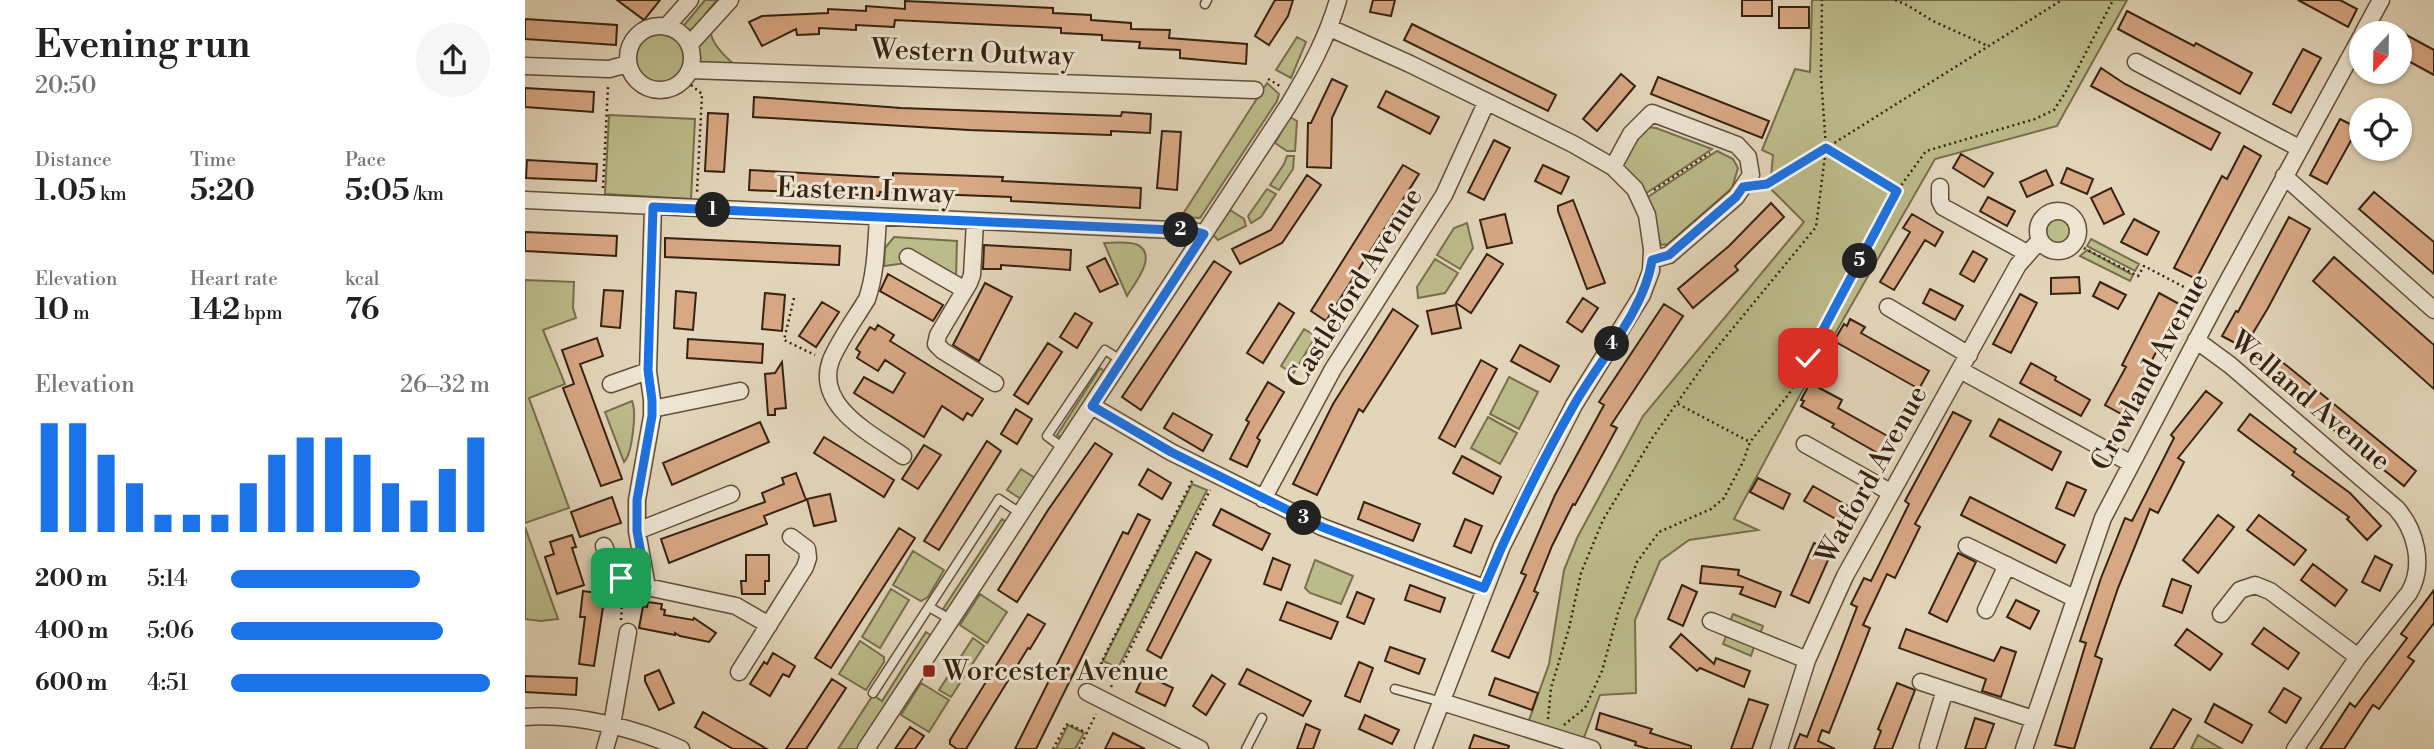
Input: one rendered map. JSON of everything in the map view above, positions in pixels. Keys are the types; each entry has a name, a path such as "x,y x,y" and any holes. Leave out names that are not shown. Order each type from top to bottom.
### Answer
{"street":[{"path":"666,27 690,0"},
{"path":"689,45 730,0"},
{"path":"866,749 1295,95 1330,28 1338,0"},
{"name":"Crowland Avenue","path":"2370,21 2381,0"},
{"path":"525,66 609,69 628,64 628,52 633,41 639,34 657,26 675,30 689,45 692,57 687,75"},
{"path":"1330,28 1573,144 1613,167 1635,189 1647,215 1652,260 1642,295 1574,405 1502,546 1423,749"},
{"name":"Crowland Avenue","path":"2024,749 2103,518 2130,463 2349,58"},
{"path":"2136,61 2299,148"},
{"name":"Western Outway","path":"628,64 638,82 656,90 675,86 687,75 1255,90"},
{"name":"Castleford Avenue","path":"1263,499 1333,369 1444,195 1486,103"},
{"path":"1613,167 1631,134 1652,113 1737,145 1748,157 1751,175 1736,197 1669,255 1652,260"},
{"path":"2284,176 2434,310"},
{"path":"1940,187 1940,201 1944,207 2027,253"},
{"name":"Eastern Inway","path":"525,200 1194,231 1204,234"},
{"path":"642,584 637,500 649,441 652,408 648,370 653,207"},
{"name":"Watford Avenue","path":"1779,749 1807,660 1845,576 2027,253 2040,240 2038,232 2042,219 2051,212 2069,213 2077,222 2079,232 2074,243"},
{"path":"878,218 870,290 831,360 828,386 832,399 848,416 903,456"},
{"path":"975,222 972,275 938,335 936,344 995,383"},
{"path":"2040,240 2051,250 2058,251 2071,247 2074,243"},
{"path":"908,257 965,290"},
{"path":"1888,307 1969,355"},
{"name":"Welland Avenue","path":"2196,340 2230,365 2404,517 2417,552 2418,565 2414,583 2358,657 2295,749"},
{"path":"611,384 648,370"},
{"path":"1960,370 2130,463"},
{"path":"652,408 740,391"},
{"path":"1092,406 1263,499 1375,548 1484,588"},
{"path":"1805,444 1890,492"},
{"path":"637,531 731,494"},
{"path":"739,672 808,558 807,549 791,537"},
{"path":"604,546 615,573 621,578 736,606 769,625"},
{"path":"1967,546 2074,598"},
{"path":"1986,610 2007,565"},
{"path":"2221,614 2240,590 2255,585 2270,591 2358,657"},
{"path":"1711,621 1807,660"},
{"path":"605,749 612,725 628,632"},
{"path":"1921,682 2033,719"},
{"path":"1928,746 1945,690"},
{"path":"1087,692 1200,749"},
{"path":"1442,702 1555,735 1592,749"},
{"path":"525,717 550,717 612,725 681,749"}],"lane":[{"path":"1064,449 1047,436 1105,350 1122,361"},
{"path":"873,693 999,499 1020,513"},
{"path":"929,607 950,620"},
{"path":"1395,690 1442,702"},
{"path":"1246,749 1262,718"}],"path":[{"path":"1822,0 1821,76 1826,148 1816,227 1710,356 1653,437 1603,520 1581,573 1550,698 1547,717 1555,735 1584,708 1602,671 1618,613 1637,562 1659,532 1711,509 1724,498 1750,442 1789,394 1897,191 1926,151 2035,119 2054,110 2113,0"},
{"path":"1895,0 1933,21 1989,46"},
{"path":"1743,187 1767,184 2062,0"},
{"path":"687,75 702,94 697,209"},
{"path":"1255,90 1267,79 1295,95"},
{"path":"603,205 607,86"},
{"path":"1640,200 1714,150 1719,139"},
{"path":"1826,148 1897,191"},
{"path":"2074,243 2139,276 2144,266 2216,303"},
{"path":"794,298 784,340 831,360"},
{"path":"1677,404 1750,442"},
{"path":"1119,671 1101,663 1199,466"},
{"path":"1079,749 1217,476"},
{"path":"628,632 619,631 622,604 642,584"},
{"path":"1053,749 1068,724 1087,733"}],"shaded area":[{"path":"705,0 717,0 688,35 680,30"},
{"path":"1812,0 2127,0 2057,126 1935,159 1800,395 1734,519 1758,530 1689,540 1660,561 1635,620 1636,693 1600,695 1583,740 1528,723 1549,664 1564,570 1577,538 1643,416 1804,222 1770,188 1773,155 1762,150 1795,69 1810,72"},
{"path":"710,29 715,44 735,65 696,62 695,47"},
{"path":"660,33 670,35 678,41 684,49 684,69 678,77 670,83 660,85 650,83 642,77 636,69 634,59 636,49 642,41 650,35"},
{"path":"1297,37 1306,42 1291,78 1276,70"},
{"path":"1267,83 1279,94 1277,101 1200,218 1181,217"},
{"path":"609,115 695,119 691,199 605,194"},
{"path":"1290,117 1297,121 1295,151 1287,151 1275,143"},
{"path":"1647,127 1712,149 1645,194 1622,164 1629,145"},
{"path":"1717,151 1733,159 1738,168 1732,188 1668,244 1661,245 1645,202 1648,197"},
{"path":"1287,156 1294,156 1293,169 1279,190 1270,185"},
{"path":"1267,189 1276,194 1261,217 1251,223 1248,216"},
{"path":"1230,210 1244,219 1246,226 1218,240 1213,235"},
{"path":"2059,218 2068,222 2072,231 2068,240 2059,244 2050,240 2046,231 2050,222"},
{"path":"1467,223 1473,248 1460,269 1437,255 1454,228"},
{"path":"894,237 957,241 956,277 910,249 901,260 906,263 884,266 885,248"},
{"path":"2091,239 2139,264 2135,271 2087,246"},
{"path":"1104,243 1131,243 1144,250 1146,256 1143,270 1127,296"},
{"path":"2087,250 2133,275 2130,281 2080,256"},
{"path":"1435,259 1458,273 1445,293 1418,298 1417,287"},
{"path":"525,280 574,282 573,308 576,318 543,330 565,384 529,398 569,508 525,523"},
{"path":"1304,329 1316,336 1293,374 1281,366"},
{"path":"1100,368 1104,371 1061,438 1057,435"},
{"path":"1509,377 1538,392 1519,429 1490,414"},
{"path":"632,401 633,433 624,462 605,412"},
{"path":"1488,417 1517,433 1500,464 1471,448"},
{"path":"1021,469 1035,478 1021,499 1007,490"},
{"path":"1192,484 1207,490 1118,668 1103,661"},
{"path":"1002,519 1006,522 948,612 943,609"},
{"path":"525,527 558,619 525,619"},
{"path":"913,551 944,570 928,597 921,601 893,585"},
{"path":"1315,560 1353,576 1341,604 1310,593 1305,588"},
{"path":"891,589 909,600 880,648 862,637"},
{"path":"980,594 1007,612 987,643 960,625"},
{"path":"1733,614 1763,626 1759,636 1729,624"},
{"path":"926,632 932,636 859,749 838,749 873,695 882,701"},
{"path":"1726,636 1754,647 1751,656 1723,644"},
{"path":"973,638 984,646 951,697 939,690"},
{"path":"860,641 884,657 884,662 866,690 839,674"},
{"path":"921,683 949,700 929,732 901,715"},
{"path":"1068,725 1084,733 1075,749 1056,749"},
{"path":"2198,735 2222,749 2191,749"}],"building":[{"path":"617,0 660,0 644,20"},
{"path":"1275,0 1293,0 1288,16 1269,45 1255,36"},
{"path":"1373,0 1395,0 1391,16 1370,12"},
{"path":"1742,0 1772,0 1772,16 1742,16"},
{"path":"2298,0 2340,0 2357,9 2348,27"},
{"path":"905,1 1053,8 1053,13 1091,15 1091,20 1131,23 1131,29 1170,30 1169,38 1247,44 1246,64 1180,58 1180,50 1139,48 1140,42 1102,40 1102,35 1061,33 1061,28 895,20 894,27 856,25 856,30 819,28 819,34 797,35 796,29 762,46 749,22 762,16 828,13 828,9 866,11 866,6 905,9"},
{"path":"1779,7 1809,7 1809,28 1779,28"},
{"path":"2127,11 2252,73 2240,94 2118,29"},
{"path":"525,19 617,25 616,45 525,39"},
{"path":"1412,24 1556,95 1548,111 1404,40"},
{"path":"2412,38 2434,50 2434,75 2412,63"},
{"path":"2303,49 2321,58 2291,113 2273,104"},
{"path":"2101,68 2125,84 2220,133 2211,150 2091,86"},
{"path":"1621,74 1635,86 1597,131 1583,119"},
{"path":"1658,77 1769,121 1762,138 1651,94"},
{"path":"1332,79 1347,86 1332,118 1331,168 1307,167 1308,123 1311,123"},
{"path":"525,88 594,92 593,112 525,107"},
{"path":"1386,91 1439,117 1430,134 1378,107"},
{"path":"754,97 901,108 1121,116 1122,112 1151,114 1150,133 1111,131 1111,135 969,130 753,117"},
{"path":"708,113 728,114 724,172 705,171"},
{"path":"2340,119 2349,124 2349,144 2327,184 2310,175"},
{"path":"1162,131 1181,132 1177,190 1157,188"},
{"path":"1494,140 1510,148 1484,200 1468,192"},
{"path":"2244,146 2261,156 2196,279 2174,268 2222,176 2227,179"},
{"path":"1961,154 1993,173 1984,187 1953,168"},
{"path":"527,160 597,164 596,181 526,178"},
{"path":"1403,165 1419,174 1326,321 1311,311"},
{"path":"1543,165 1569,177 1561,194 1535,181"},
{"path":"2067,168 2093,179 2087,194 2061,183"},
{"path":"750,170 893,178 893,173 1003,177 1002,181 1141,188 1140,208 1011,201 1011,197 880,192 879,196 749,190"},
{"path":"2046,170 2053,185 2027,197 2020,182"},
{"path":"1307,175 1321,185 1282,243 1240,264 1232,249 1271,230"},
{"path":"2111,188 2124,214 2104,224 2091,198"},
{"path":"2374,192 2434,242 2434,274 2359,209"},
{"path":"1988,197 2015,211 2007,226 1980,211"},
{"path":"1573,200 1605,283 1587,289 1558,211 1558,206"},
{"path":"1771,203 1784,217 1735,266 1738,270 1693,308 1678,289 1729,246"},
{"path":"1505,214 1512,243 1487,248 1480,220"},
{"path":"1912,214 1943,232 1935,246 1925,240 1894,290 1880,282 1910,232 1903,228"},
{"path":"2289,217 2310,229 2244,348 2222,336 2236,311 2238,312"},
{"path":"2134,219 2159,232 2147,255 2121,242"},
{"path":"525,232 617,236 616,256 525,251"},
{"path":"665,238 840,246 839,265 665,257"},
{"path":"984,245 1071,250 1070,270 1001,265 1001,269 983,269"},
{"path":"1973,251 1987,259 1974,282 1960,274"},
{"path":"1487,254 1503,264 1471,313 1456,303"},
{"path":"2334,257 2434,345 2434,389 2313,281"},
{"path":"1105,258 1118,284 1100,292 1087,267"},
{"path":"1214,261 1231,272 1141,410 1122,397"},
{"path":"888,274 943,305 933,321 880,291"},
{"path":"2079,277 2080,293 2051,294 2051,278"},
{"path":"2100,282 2126,295 2118,309 2093,296"},
{"path":"985,283 1012,297 979,361 953,345"},
{"path":"1930,289 1963,306 1955,320 1923,303"},
{"path":"604,290 623,291 620,328 601,326"},
{"path":"676,291 696,293 693,330 674,328"},
{"path":"765,293 785,295 782,331 762,329"},
{"path":"2159,293 2181,305 2123,415 2105,405 2126,367 2122,365"},
{"path":"2020,294 2037,303 2011,353 1993,344"},
{"path":"1583,298 1598,308 1582,332 1567,322"},
{"path":"822,302 839,312 816,347 799,336"},
{"path":"1279,303 1294,313 1263,363 1247,353"},
{"path":"1664,304 1683,316 1611,425 1617,428 1552,546 1534,591 1538,593 1509,658 1492,651 1526,575 1521,573 1555,495 1604,405 1599,402"},
{"path":"1456,305 1461,328 1432,334 1427,311"},
{"path":"1393,309 1418,326 1363,412 1359,409 1317,495 1293,484 1333,404"},
{"path":"1075,313 1092,323 1077,348 1060,337"},
{"path":"1850,319 1865,327 1861,333 1929,371 1919,389 1834,341"},
{"path":"878,325 894,335 890,341 983,399 972,416 967,413 963,420 942,406 924,437 854,393 864,377 893,393 905,373 885,360 878,371 857,358 860,352 856,349 870,327 875,330"},
{"path":"597,338 603,356 580,364 622,479 601,486 563,388 574,384 562,350"},
{"path":"688,339 763,344 762,363 687,358"},
{"path":"1048,343 1062,352 1028,404 1014,395"},
{"path":"1520,345 1559,366 1550,382 1511,361"},
{"path":"1481,360 1497,369 1455,447 1439,438"},
{"path":"2281,361 2416,471 2404,486 2268,377"},
{"path":"782,362 786,408 775,409 775,415 768,415 765,374 775,373"},
{"path":"2031,363 2090,400 2081,416 2020,383"},
{"path":"1268,382 1284,392 1257,438 1260,440 1247,467 1230,459 1249,422 1246,420"},
{"path":"1810,383 1842,400 1838,408 1891,438 1881,455 1801,406 1804,401 1801,400"},
{"path":"2206,391 2222,403 2178,458 2184,462 2158,513 2150,509 2118,588 2095,656 2102,659 2074,749 2055,745 2086,643 2080,641 2125,518 2132,521 2174,438 2171,435"},
{"path":"1016,409 1032,419 1017,444 1001,434"},
{"path":"1953,412 1971,421 1915,524 1920,527 1895,578 1887,574 1863,625 1870,628 1829,733 1822,730 1818,741 1835,749 1794,749 1800,734 1807,737 1857,607 1851,604 1864,578 1871,581 1909,504 1905,501"},
{"path":"1173,413 1212,435 1203,451 1164,428"},
{"path":"2250,414 2296,449 2294,452 2350,493 2381,526 2367,540 2347,519 2349,517 2292,475 2294,472 2238,430"},
{"path":"1999,419 2061,452 2052,470 1990,436"},
{"path":"760,422 769,442 672,485 663,463"},
{"path":"824,437 894,480 884,497 814,453"},
{"path":"987,441 1001,451 939,550 924,541"},
{"path":"1095,443 1112,454 1017,602 998,590 1048,510"},
{"path":"924,445 941,455 918,489 902,479"},
{"path":"1462,456 1501,477 1493,494 1453,473"},
{"path":"1148,469 1171,483 1162,499 1139,485"},
{"path":"796,473 806,500 764,516 767,524 669,563 661,539 765,502 762,493 784,484 782,478"},
{"path":"1758,478 1790,494 1783,509 1750,492"},
{"path":"2067,482 2086,490 2074,516 2056,508"},
{"path":"1813,486 1850,507 1841,522 1804,501"},
{"path":"830,494 836,521 814,526 807,499"},
{"path":"612,497 621,523 580,537 571,512"},
{"path":"1970,497 2065,545 2056,563 1961,515"},
{"path":"1364,502 1420,524 1413,541 1358,519"},
{"path":"1221,509 1270,534 1262,550 1213,525"},
{"path":"1138,514 1150,520 1036,749 1015,749 1123,532 1128,534"},
{"path":"2218,515 2234,527 2198,573 2183,560"},
{"path":"2259,515 2306,550 2294,565 2247,530"},
{"path":"1465,519 1482,526 1471,553 1454,546"},
{"path":"899,528 915,538 831,668 815,658"},
{"path":"572,535 576,547 572,548 584,585 557,594 545,557 554,554 550,542"},
{"path":"1814,543 1832,551 1809,603 1791,595"},
{"path":"1196,552 1211,560 1161,658 1147,650"},
{"path":"1958,553 1976,562 1947,622 1929,613"},
{"path":"746,555 769,555 769,581 765,581 765,594 742,594 741,581 746,581"},
{"path":"2375,556 2392,565 2380,591 2362,582"},
{"path":"1273,558 1290,565 1281,590 1264,584"},
{"path":"2313,564 2347,590 2335,606 2301,580"},
{"path":"1702,566 1739,570 1738,575 1781,592 1775,607 1740,594 1743,587 1700,583"},
{"path":"2172,579 2191,586 2182,613 2163,606"},
{"path":"1410,585 1445,598 1440,612 1405,600"},
{"path":"1682,585 1697,592 1683,626 1668,619"},
{"path":"2434,590 2434,623 2408,657 2414,661 2379,709 2373,705 2344,749 2320,749 2350,703 2355,707 2407,638 2401,634"},
{"path":"583,591 605,594 594,666 579,664 585,617 580,617"},
{"path":"1357,592 1374,599 1364,624 1347,617"},
{"path":"2016,600 2039,611 2030,629 2007,617"},
{"path":"648,602 662,604 664,615 694,618 716,633 709,642 675,633 639,628 643,606 647,607"},
{"path":"1287,602 1338,622 1331,639 1280,620"},
{"path":"1028,614 1045,624 966,749 957,749 950,744 950,740"},
{"path":"2264,628 2299,653 2288,669 2252,644"},
{"path":"1906,629 1994,661 2001,647 2016,652 2001,697 1982,691 1986,679 1899,648"},
{"path":"2187,629 2222,654 2210,670 2175,645"},
{"path":"1681,634 1714,664 1716,658 1750,671 1744,687 1700,668 1697,671 1670,647"},
{"path":"1390,647 1425,659 1419,674 1385,661"},
{"path":"773,653 795,666 789,677 783,674 770,696 750,684"},
{"path":"1359,662 1373,668 1360,702 1345,696"},
{"path":"1247,669 1311,701 1303,716 1239,684"},
{"path":"659,670 674,703 659,710 645,676"},
{"path":"1144,674 1173,688 1165,706 1136,692"},
{"path":"1212,675 1225,684 1206,715 1193,706"},
{"path":"525,676 577,678 576,695 525,692"},
{"path":"1495,678 1538,693 1532,710 1489,695"},
{"path":"832,679 846,688 806,749 786,749"},
{"path":"1897,683 1915,690 1892,749 1874,749 1881,731 1878,729"},
{"path":"2284,688 2301,698 2286,723 2269,712"},
{"path":"1749,699 1768,705 1752,749 1731,749"},
{"path":"2214,704 2252,725 2242,743 2205,722"},
{"path":"2173,709 2191,719 2173,749 2150,749"},
{"path":"703,712 767,749 733,749 695,727"},
{"path":"1600,713 1652,729 1650,733 1691,746 1691,749 1649,749 1635,745 1636,742 1596,729"},
{"path":"1365,715 1399,730 1392,744 1359,729"},
{"path":"1975,718 1994,724 1985,749 1965,749"},
{"path":"1306,724 1320,730 1313,749 1297,749"},
{"path":"910,727 924,736 915,749 895,749"},
{"path":"1113,733 1145,749 1105,749"},
{"path":"1474,735 1509,746 1508,749 1469,749"}],"place":[{"name":"Worcester Avenue","path":"929,671"}],"route":[{"path":"621,578 647,587 637,531 637,500 652,416 648,370 653,207 1194,231 1204,234 1092,406 1171,452 1322,527 1484,588 1535,478 1574,405 1642,295 1652,260 1669,255 1736,197 1743,187 1767,184 1826,148 1897,191 1808,358"}]}
